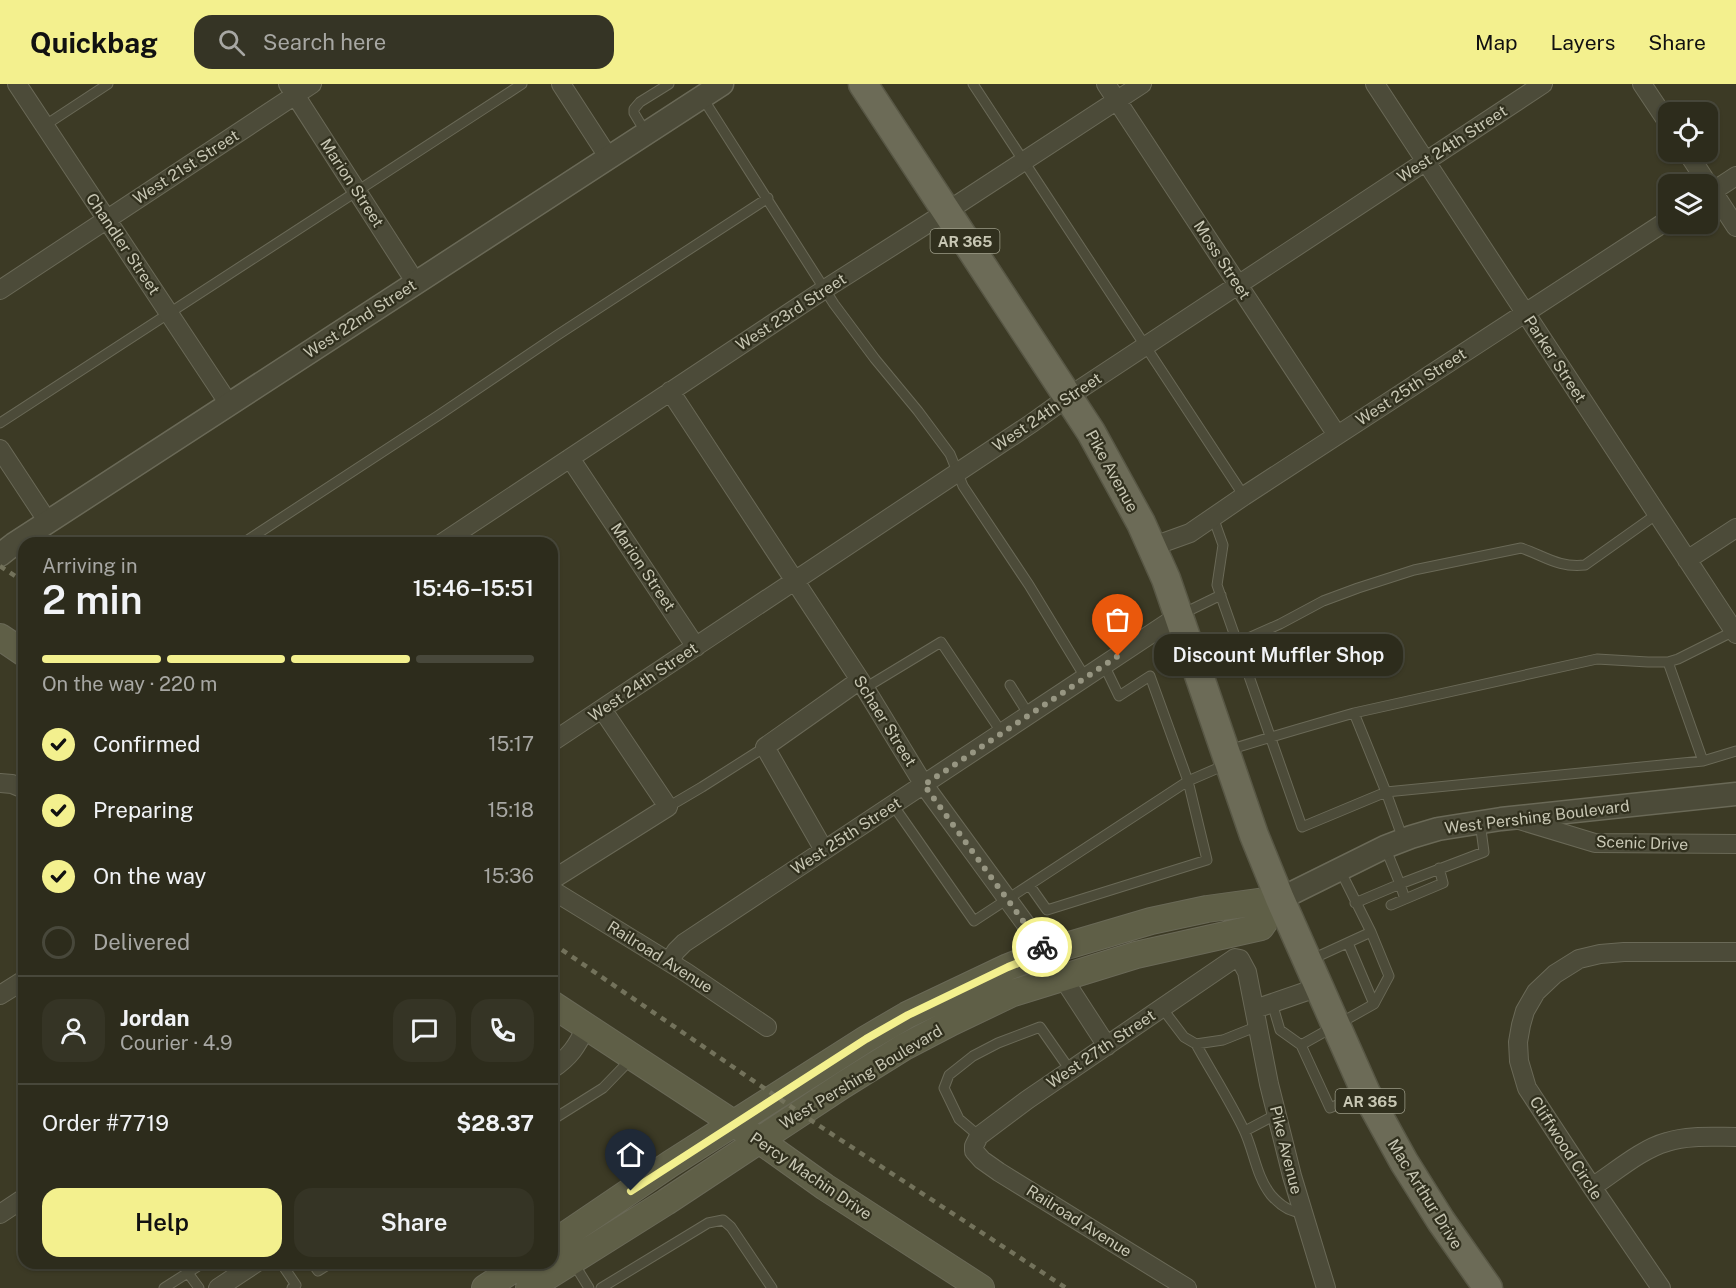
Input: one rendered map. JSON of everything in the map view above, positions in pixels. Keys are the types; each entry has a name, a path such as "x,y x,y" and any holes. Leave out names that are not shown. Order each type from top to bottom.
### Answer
{"main road":[{"name":"Pike Avenue","path":"863,84 1068,397 1117,477 1166,579 1241,803 1280,899"},
{"path":"0,637 18,649"},
{"name":"West Pershing Boulevard","path":"558,1240 670,1164 866,1039 908,1015 1008,967 1046,952 1151,921 1206,909 1280,899"},
{"name":"West Pershing Boulevard","path":"529,1288 675,1196 843,1085 904,1047 952,1022 1013,993 1136,955 1261,927 1280,899"},
{"name":"Mac Arthur Drive","path":"1280,899 1366,1093 1404,1162 1441,1221 1488,1288"},
{"name":"Percy Machin Drive","path":"558,1008 759,1140 825,1187 981,1288"},
{"path":"485,1288 514,1269"}],"street":[{"name":"Chandler Street","path":"17,84 229,404"},
{"name":"West 21st Street","path":"0,290 107,220 292,90 312,84"},
{"path":"561,84 609,158"},
{"name":"West 22nd Street","path":"29,537 48,522 722,84"},
{"name":"Moss Street","path":"1106,84 1337,435"},
{"name":"West 23rd Street","path":"451,537 825,289 1142,84"},
{"name":"Parker Street","path":"1375,84 1735,632"},
{"name":"West 24th Street","path":"558,738 1542,84"},
{"path":"1642,84 1658,108"},
{"name":"Marion Street","path":"292,90 416,283"},
{"path":"1718,188 1736,176"},
{"path":"1718,203 1736,227"},
{"name":"West 25th Street","path":"1151,547 1190,533 1658,227"},
{"name":"Schaer Street","path":"670,391 862,684 924,785 1046,952 1107,1046"},
{"path":"0,449 48,522"},
{"name":"Marion Street","path":"570,458 696,647"},
{"path":"1687,560 1736,528"},
{"name":"West 25th Street","path":"669,962 684,943 1178,616"},
{"path":"824,850 765,747 862,684"},
{"path":"558,876 668,807 602,709"},
{"path":"0,783 18,786"},
{"name":"West Pershing Boulevard","path":"1280,899 1394,844 1438,830 1480,822 1736,794"},
{"name":"Scenic Drive","path":"1515,818 1595,843 1736,844"},
{"name":"Railroad Avenue","path":"558,894 669,962 767,1027"},
{"name":"Cliffwood Circle","path":"1661,1288 1527,1088 1519,1061 1518,1042 1521,1025 1525,1011 1536,992 1555,974 1579,959 1624,952 1736,952"},
{"name":"West 27th Street","path":"977,1144 1027,1100 1235,958 1240,959"},
{"name":"Pike Avenue","path":"1240,959 1262,1013 1276,1114 1302,1212 1326,1288"},
{"path":"0,996 18,984"},
{"path":"1262,1013 1319,987"},
{"path":"558,1065 576,1048 586,1027"},
{"path":"1592,1188 1630,1162 1667,1142 1703,1137 1736,1137"},
{"name":"Railroad Avenue","path":"977,1144 982,1160 999,1172 1187,1288"},
{"path":"0,1214 18,1202"},
{"path":"218,1288 244,1269"}],"lane":[{"path":"44,126 108,84"},
{"path":"0,423 522,84"},
{"path":"646,133 634,109 640,102 669,84"},
{"path":"973,84 1244,496"},
{"path":"702,97 825,289 875,359 950,454 963,486 1029,585 1085,677"},
{"path":"252,537 768,198"},
{"path":"1237,643 1323,601 1414,570 1521,548 1558,564 1585,565 1657,514"},
{"path":"1213,517 1223,545 1217,585 1302,827 1386,792 1703,761 1736,752"},
{"path":"1178,616 1221,595"},
{"path":"892,805 974,921 1226,757 1270,737 1354,713 1597,659 1668,662 1735,632"},
{"path":"862,684 941,642 1002,733"},
{"path":"1668,662 1703,761"},
{"path":"1030,886 1047,910 1207,860 1188,781 1150,676 1119,696 1104,665"},
{"path":"1010,685 1029,715"},
{"path":"1354,713 1386,792 1400,884 1405,899"},
{"path":"668,807 765,747"},
{"path":"1355,903 1484,852 1480,822"},
{"path":"1391,905 1443,883 1439,868"},
{"path":"1301,1045 1374,1004 1389,976 1366,916 1355,903 1340,870"},
{"path":"1307,961 1371,932"},
{"path":"1348,943 1374,1004"},
{"path":"1162,1008 1185,1037 1197,1044 1245,1131 1254,1162 1269,1193 1282,1206 1302,1212"},
{"path":"1197,1044 1223,1040 1262,1013 1301,1045 1330,1108 1366,1093"},
{"path":"977,1144 959,1119 944,1089 949,1075 973,1056 1040,1027 1070,1070"},
{"path":"558,1116 603,1088 632,1058"},
{"path":"1245,1131 1276,1114"},
{"path":"601,1288 708,1223 723,1220 731,1227 772,1288"},
{"path":"572,1260 589,1288"},
{"path":"164,1288 194,1269"},
{"path":"285,1269 296,1285 292,1288"},
{"path":"188,1273 199,1288"}],"railway":[{"path":"0,566 18,578"},
{"path":"558,947 815,1123 1066,1288"}],"way so far":[{"path":"1042,947 924,785 1118,656"}],"place":[{"name":"Discount Muffler Shop","path":"1118,656"}],"route":[{"path":"631,1191 866,1039 908,1015 1008,967 1046,952 1042,947"}]}
